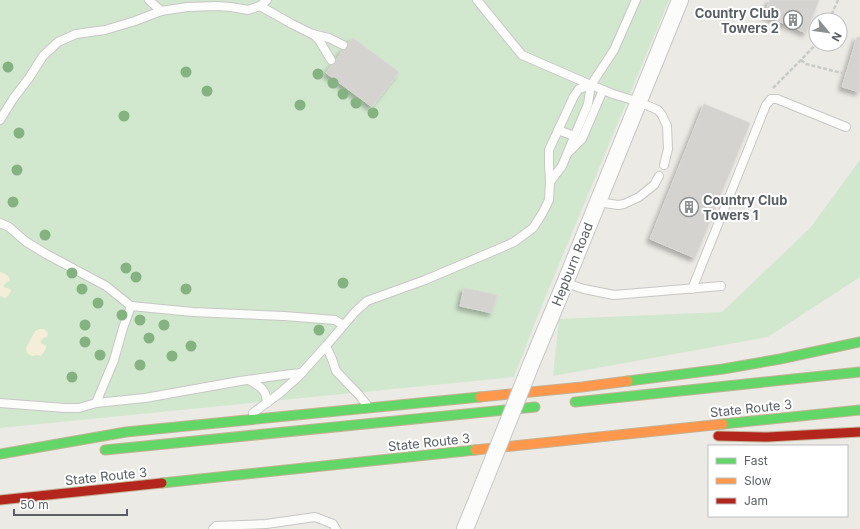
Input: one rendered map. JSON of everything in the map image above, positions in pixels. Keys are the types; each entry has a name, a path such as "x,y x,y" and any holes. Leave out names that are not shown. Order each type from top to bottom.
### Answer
{"highway":[{"path":"0,454 126,432 244,419 582,387 715,370 780,359 860,342"},
{"name":"State Route 3","path":"566,403 860,372"},
{"name":"State Route 3","path":"95,450 393,422 542,406"},
{"name":"State Route 3","path":"0,500 860,410"},
{"path":"627,434 768,437 860,432"},
{"path":"0,460 47,455"}],"street":[{"name":"Hepburn Road","path":"465,529 680,0"}],"lane":[{"path":"149,0 161,11"},
{"path":"0,120 43,56 58,42 76,34 105,30 120,26 161,11 187,7 217,6 248,10 260,6 267,0"},
{"path":"476,0 522,55 603,90 658,110 667,126 668,149 664,165"},
{"path":"550,182 562,166 588,104 591,85 614,50 636,0"},
{"path":"260,6 312,34 329,38 343,45"},
{"path":"312,34 319,40 331,60"},
{"path":"244,419 280,393 302,373 343,325 367,301 425,280 496,250 514,242 532,228 542,214 549,200 549,150 574,96 579,89 591,85"},
{"path":"567,154 582,139 603,90"},
{"path":"692,289 766,105 772,99 777,99 846,127"},
{"path":"558,130 574,136"},
{"path":"598,202 618,205 624,204 639,197 654,185 659,176"},
{"path":"0,223 9,227 25,241 46,254 106,286 131,306 194,312 334,320 343,325"},
{"path":"565,283 584,290 614,295 721,286"},
{"path":"96,403 114,360 131,306"},
{"path":"326,346 336,370 369,407"},
{"path":"0,403 79,408 96,403 145,398 249,380 302,373"},
{"path":"249,380 264,390 267,403"},
{"path":"213,529 216,526 266,524 315,517 333,524 336,529"}],"path":[{"path":"833,12 838,0"},
{"path":"801,60 806,64 846,74"}],"green space":[{"path":"0,0 669,0 540,310 514,377 0,428"},
{"path":"860,160 860,277 768,337 553,376 559,319 722,312 811,227"}],"sand":[{"path":"0,272 9,277 10,280 3,286 11,291 5,298 0,296"},
{"path":"44,329 48,334 47,337 43,338 40,342 46,346 46,349 41,356 32,356 27,353 26,348 35,331"}],"building":[{"name":"Country Club Towers 2","path":"770,0 819,0 814,12 808,12 808,28 806,33 764,15"},
{"path":"857,37 860,37 860,92 842,87"},
{"path":"353,38 399,72 372,107 326,73 332,65 336,63 336,60 343,50 348,48 348,44"},
{"name":"Country Club Towers 1","path":"704,104 750,123 695,258 650,239"},
{"path":"464,288 497,295 492,313 460,306"}],"traffic: fast":[{"path":"628,381 723,369 780,359 860,342"},
{"path":"575,402 860,372"},
{"path":"0,454 126,432 480,397"},
{"path":"105,450 535,407"},
{"path":"723,424 860,410"},
{"path":"162,483 475,450"}],"traffic: slow":[{"path":"480,397 628,381"},
{"path":"475,450 723,424"}],"traffic: jam":[{"path":"718,436 768,437 860,432"},
{"path":"0,500 162,483"}],"place":[{"name":"Country Club Towers 2","path":"793,20"},
{"name":"Country Club Towers 1","path":"689,207"}]}
